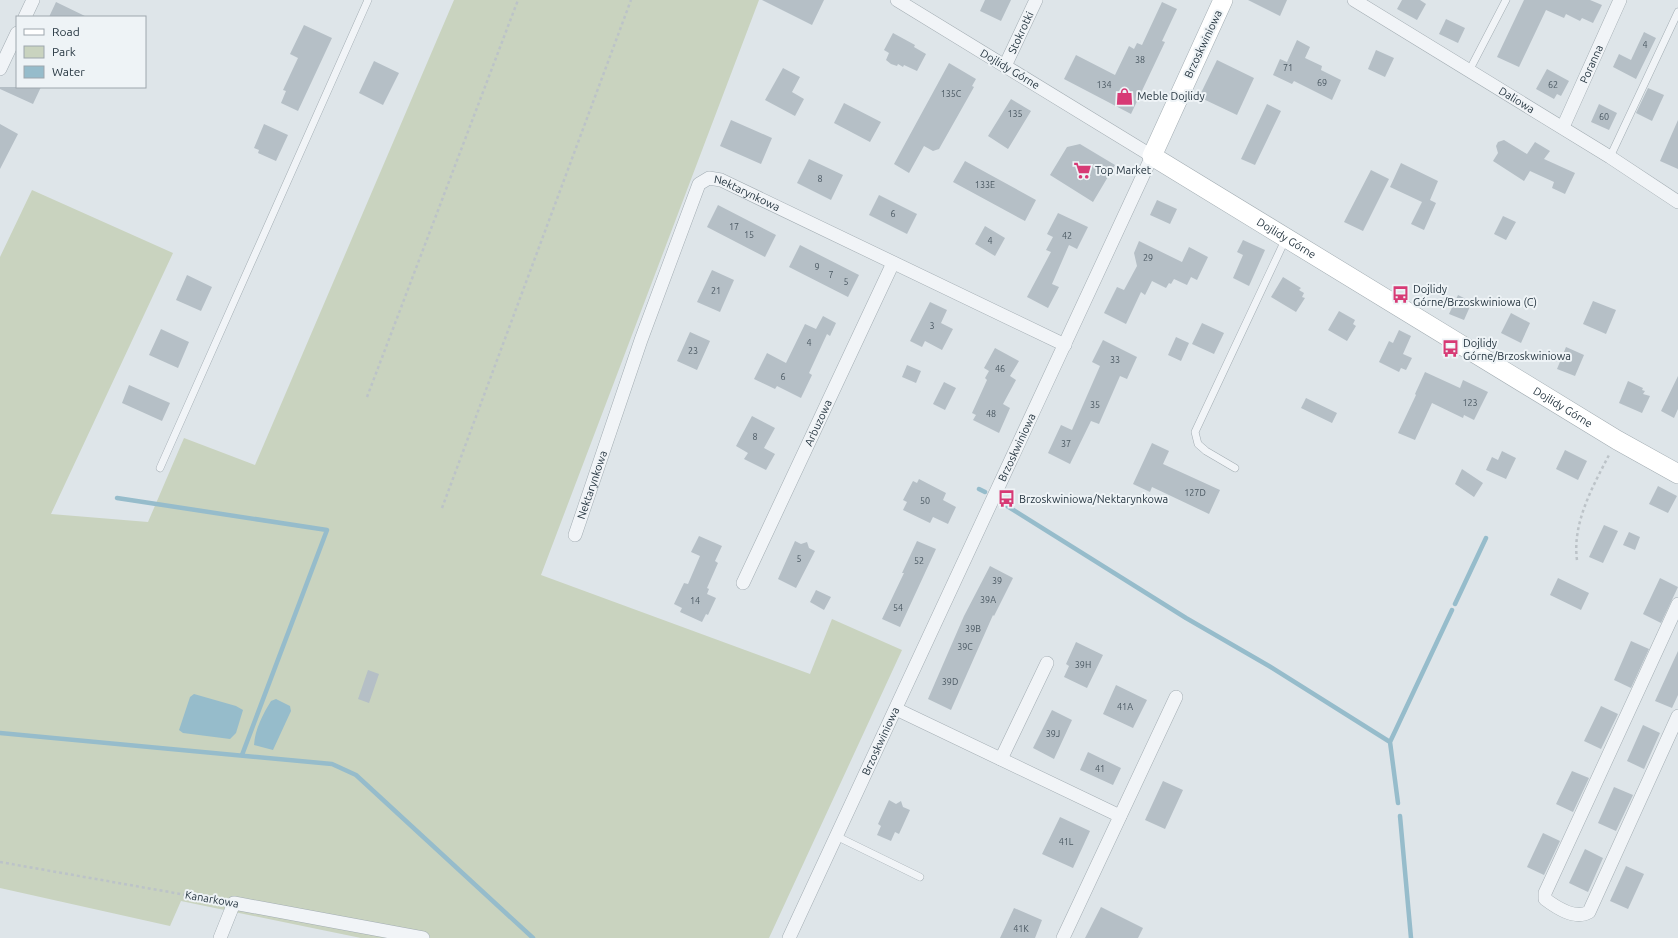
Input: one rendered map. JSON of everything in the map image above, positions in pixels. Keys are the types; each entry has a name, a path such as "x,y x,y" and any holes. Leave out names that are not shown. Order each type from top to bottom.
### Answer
{"street":[{"path":"25,16 33,0"},
{"name":"Dojlidy Górne","path":"897,0 1617,440 1678,474"},
{"name":"Stokrotki","path":"1005,66 1036,0"},
{"name":"Brzoskwiniowa","path":"789,938 1065,345 1223,0"},
{"name":"Daliowa","path":"1354,0 1562,127 1678,202"},
{"name":"Poranna","path":"1562,127 1620,0"},
{"path":"0,69 16,35"},
{"name":"Nektarynkowa","path":"575,535 641,340 699,184 709,178 722,180 1065,345"},
{"name":"Arbuzowa","path":"743,583 893,263"},
{"path":"1678,604 1545,893 1545,899 1551,904 1573,914 1582,915 1589,912 1678,716"},
{"path":"1002,759 1047,663"},
{"path":"1063,938 1176,697"},
{"path":"896,709 1120,816"},
{"path":"220,938 234,903"},
{"name":"Kanarkowa","path":"234,903 423,938"}],"lane":[{"path":"160,468 368,0"},
{"path":"1469,71 1506,0"},
{"path":"1610,157 1678,12"},
{"path":"1235,468 1198,444 1195,432 1286,238"},
{"path":"836,836 920,877"}],"path":[{"path":"367,397 518,0"},
{"path":"442,508 631,0"},
{"path":"1577,560 1575,548 1579,524 1587,501 1617,440"},
{"name":"Kanarkowa","path":"0,862 234,903"}],"green space":[{"path":"454,0 759,0 541,575 810,674 832,619 902,650 769,938 361,938 181,901 170,926 0,888 0,257 32,190 173,253 51,514 148,522 184,438 255,465"}],"water":[{"path":"194,694 236,706 243,710 236,733 230,739 183,733 179,730 190,697"},
{"path":"276,699 290,706 291,711 273,750 254,745 256,733 262,716 271,701"}],"building":[{"path":"762,0 824,0 812,25"},
{"path":"985,0 1011,0 1001,21 980,11"},
{"path":"1248,0 1287,0 1280,16"},
{"path":"1402,0 1420,0 1426,4 1417,20 1397,9"},
{"path":"1524,0 1590,0 1602,5 1593,23 1582,18 1580,21 1566,14 1564,18 1546,10 1519,67 1497,57"},
{"path":"56,2 85,16 49,16"},
{"path":"1162,2 1177,9 1162,41 1165,42 1131,114 1064,79 1076,55 1115,75 1129,46 1134,49 1137,43 1142,45"},
{"path":"1446,19 1465,28 1458,43 1439,34"},
{"path":"304,25 332,38 298,111 281,103 286,91 283,90 298,58 290,54"},
{"path":"1644,32 1656,38 1636,79 1613,67 1619,54 1631,60"},
{"path":"893,33 915,45 914,47 926,54 917,71 904,65 903,67 898,64 897,66 891,64 886,60 889,53 884,50"},
{"path":"1297,40 1310,47 1305,58 1322,66 1321,70 1341,80 1332,100 1294,81 1292,84 1273,75 1280,59 1287,62"},
{"path":"1376,50 1394,58 1385,77 1368,69"},
{"path":"1217,60 1254,78 1237,115 1199,97"},
{"path":"374,61 399,73 383,105 359,93"},
{"path":"949,63 976,79 972,86 974,87 939,149 933,151 924,146 909,173 894,164"},
{"path":"783,68 800,77 792,92 804,99 795,116 765,100"},
{"path":"1547,69 1569,81 1561,96 1557,94 1554,99 1536,89"},
{"path":"0,87 41,88 33,104 0,89"},
{"path":"1648,88 1664,95 1652,121 1636,113"},
{"path":"1011,99 1031,111 1008,149 988,136"},
{"path":"844,103 881,122 870,142 834,123"},
{"path":"1267,104 1281,111 1255,165 1241,159"},
{"path":"1599,104 1617,113 1609,130 1591,122"},
{"path":"731,120 772,138 761,164 720,146"},
{"path":"1678,120 1678,169 1660,161"},
{"path":"0,124 18,134 0,169"},
{"path":"264,124 288,135 276,161 258,153 259,150 254,148"},
{"path":"1504,140 1527,154 1535,142 1550,151 1544,159 1575,173 1565,194 1552,188 1554,182 1530,171 1524,181 1493,161 1498,153 1496,146 1498,142"},
{"name":"Top Market","path":"1080,144 1115,165 1093,202 1050,175 1067,147"},
{"path":"809,159 843,175 831,200 797,183"},
{"path":"965,161 1036,200 1025,221 953,182"},
{"path":"1401,163 1438,181 1430,200 1436,203 1424,230 1411,224 1422,202 1390,187"},
{"path":"1371,170 1389,179 1363,231 1344,222"},
{"path":"879,195 917,214 907,234 869,215"},
{"path":"1157,200 1177,209 1170,224 1150,215"},
{"path":"718,205 776,235 765,257 707,227"},
{"path":"1058,213 1088,227 1077,249 1069,245 1052,284 1059,287 1048,308 1027,297 1051,252 1046,250 1053,237 1047,234"},
{"path":"1503,216 1516,222 1506,240 1494,234"},
{"path":"985,226 1005,238 995,256 975,244"},
{"path":"1243,240 1265,250 1249,286 1233,278 1243,255 1237,252"},
{"path":"1139,241 1182,262 1189,247 1208,257 1197,280 1191,277 1187,285 1174,279 1166,288 1152,281 1145,295 1141,292 1126,324 1104,313 1117,287 1124,290 1137,266 1134,253"},
{"path":"800,245 859,275 848,297 789,267"},
{"path":"712,270 734,280 720,312 697,302"},
{"path":"187,275 212,287 201,311 176,300"},
{"path":"1283,277 1301,288 1299,290 1304,293 1302,297 1305,298 1296,312 1271,297"},
{"path":"1458,295 1472,302 1464,320 1449,314"},
{"path":"1593,301 1616,310 1606,334 1583,324"},
{"path":"930,302 947,310 941,323 953,329 942,350 925,341 922,347 910,341"},
{"path":"1339,311 1355,320 1353,324 1356,326 1347,341 1328,330"},
{"path":"1511,313 1530,323 1521,343 1501,333"},
{"path":"823,316 836,323 830,336 827,334 809,373 812,375 801,398 777,386 775,389 754,379 767,353 786,363 805,324 816,329"},
{"path":"1202,323 1224,333 1214,354 1192,344"},
{"path":"161,329 189,342 178,368 149,355"},
{"path":"1399,330 1411,336 1403,354 1412,358 1406,370 1401,368 1399,372 1379,362 1389,341 1393,343"},
{"path":"690,332 710,341 697,370 677,361"},
{"path":"1176,337 1189,343 1181,361 1168,355"},
{"path":"1103,340 1137,357 1127,379 1120,376 1099,424 1091,421 1070,464 1048,453 1061,425 1072,430 1100,366 1092,362"},
{"path":"1566,347 1584,355 1575,376 1557,369"},
{"path":"995,348 1019,361 1010,376 1016,380 1003,404 1010,408 999,433 973,420 976,415 972,413 987,380 985,378 989,371 984,368"},
{"path":"907,365 921,371 916,383 902,377"},
{"path":"1425,372 1460,388 1463,380 1488,392 1474,420 1464,415 1463,418 1432,403 1415,440 1398,433"},
{"path":"1678,376 1678,409 1674,418 1661,411"},
{"path":"1628,381 1643,388 1642,390 1645,391 1643,394 1650,396 1642,413 1619,403"},
{"path":"944,382 956,388 945,410 933,404"},
{"path":"129,385 170,403 162,421 122,403"},
{"path":"1306,398 1337,413 1332,423 1301,408"},
{"path":"752,416 775,428 764,448 775,454 766,470 744,459 748,453 736,446"},
{"path":"1152,443 1169,451 1163,464 1220,490 1209,514 1152,487 1150,492 1133,484"},
{"path":"1565,450 1587,461 1578,480 1556,469"},
{"path":"1502,451 1516,458 1506,479 1486,470 1492,457 1498,460"},
{"path":"1462,469 1483,483 1474,497 1455,484"},
{"path":"919,479 946,493 943,500 956,507 948,524 933,517 930,523 903,510 907,502 903,500 913,481 917,483"},
{"path":"1658,486 1677,496 1668,513 1649,504"},
{"path":"1604,525 1618,531 1603,563 1589,557"},
{"path":"1629,532 1640,537 1635,550 1623,545"},
{"path":"699,536 722,546 715,561 718,563 707,588 709,589 707,594 716,598 708,615 706,614 702,622 680,612 682,608 674,604 684,583 688,584 700,556 691,552"},
{"path":"795,541 801,544 807,542 809,548 815,551 796,588 778,579"},
{"path":"917,541 936,549 900,627 882,619 904,573 902,573"},
{"path":"990,566 1013,578 994,616 993,615 951,710 928,699 964,616"},
{"path":"1558,578 1589,593 1581,610 1550,595"},
{"path":"1660,578 1678,587 1661,623 1643,614"},
{"path":"816,590 831,597 824,610 810,602"},
{"path":"1631,641 1649,649 1631,688 1614,680"},
{"path":"1076,642 1103,655 1087,688 1064,677 1069,666 1066,664"},
{"path":"1678,651 1678,695 1672,708 1655,701"},
{"path":"368,670 379,674 369,703 358,699"},
{"path":"1116,685 1147,700 1133,728 1103,714"},
{"path":"1601,706 1618,714 1601,749 1584,741"},
{"path":"1052,710 1072,720 1054,759 1033,748"},
{"path":"1643,725 1660,733 1644,769 1627,761"},
{"path":"1088,752 1121,768 1113,785 1080,770"},
{"path":"1572,771 1589,778 1573,812 1556,804"},
{"path":"1163,781 1183,790 1165,829 1145,820"},
{"path":"1614,787 1633,795 1616,831 1598,823"},
{"path":"889,800 896,804 901,801 903,807 910,810 899,834 895,832 891,841 877,835 881,826 878,824"},
{"path":"1060,817 1090,831 1073,868 1042,854"},
{"path":"1543,833 1560,841 1544,875 1527,867"},
{"path":"1585,849 1603,858 1588,892 1569,883"},
{"path":"1626,866 1644,874 1628,909 1610,901"},
{"path":"1101,907 1143,928 1138,938 1085,938"},
{"path":"1014,908 1042,920 1035,938 1000,938"}],"waterway":[{"path":"979,489 985,492"},
{"path":"117,498 327,530 242,755"},
{"path":"1007,506 1186,618 1269,666 1390,742 1398,803"},
{"path":"1455,604 1486,538"},
{"path":"1390,742 1452,610"},
{"path":"0,733 332,764 356,775 533,938"},
{"path":"1400,816 1411,938"}],"place":[{"name":"Meble Dojlidy","path":"1124,96"},
{"name":"Top Market","path":"1082,170"},
{"name":"Dojlidy Górne/Brzoskwiniowa (C)","path":"1400,295"},
{"name":"Dojlidy Górne/Brzoskwiniowa","path":"1450,349"},
{"name":"Brzoskwiniowa/Nektarynkowa","path":"1006,499"}]}
